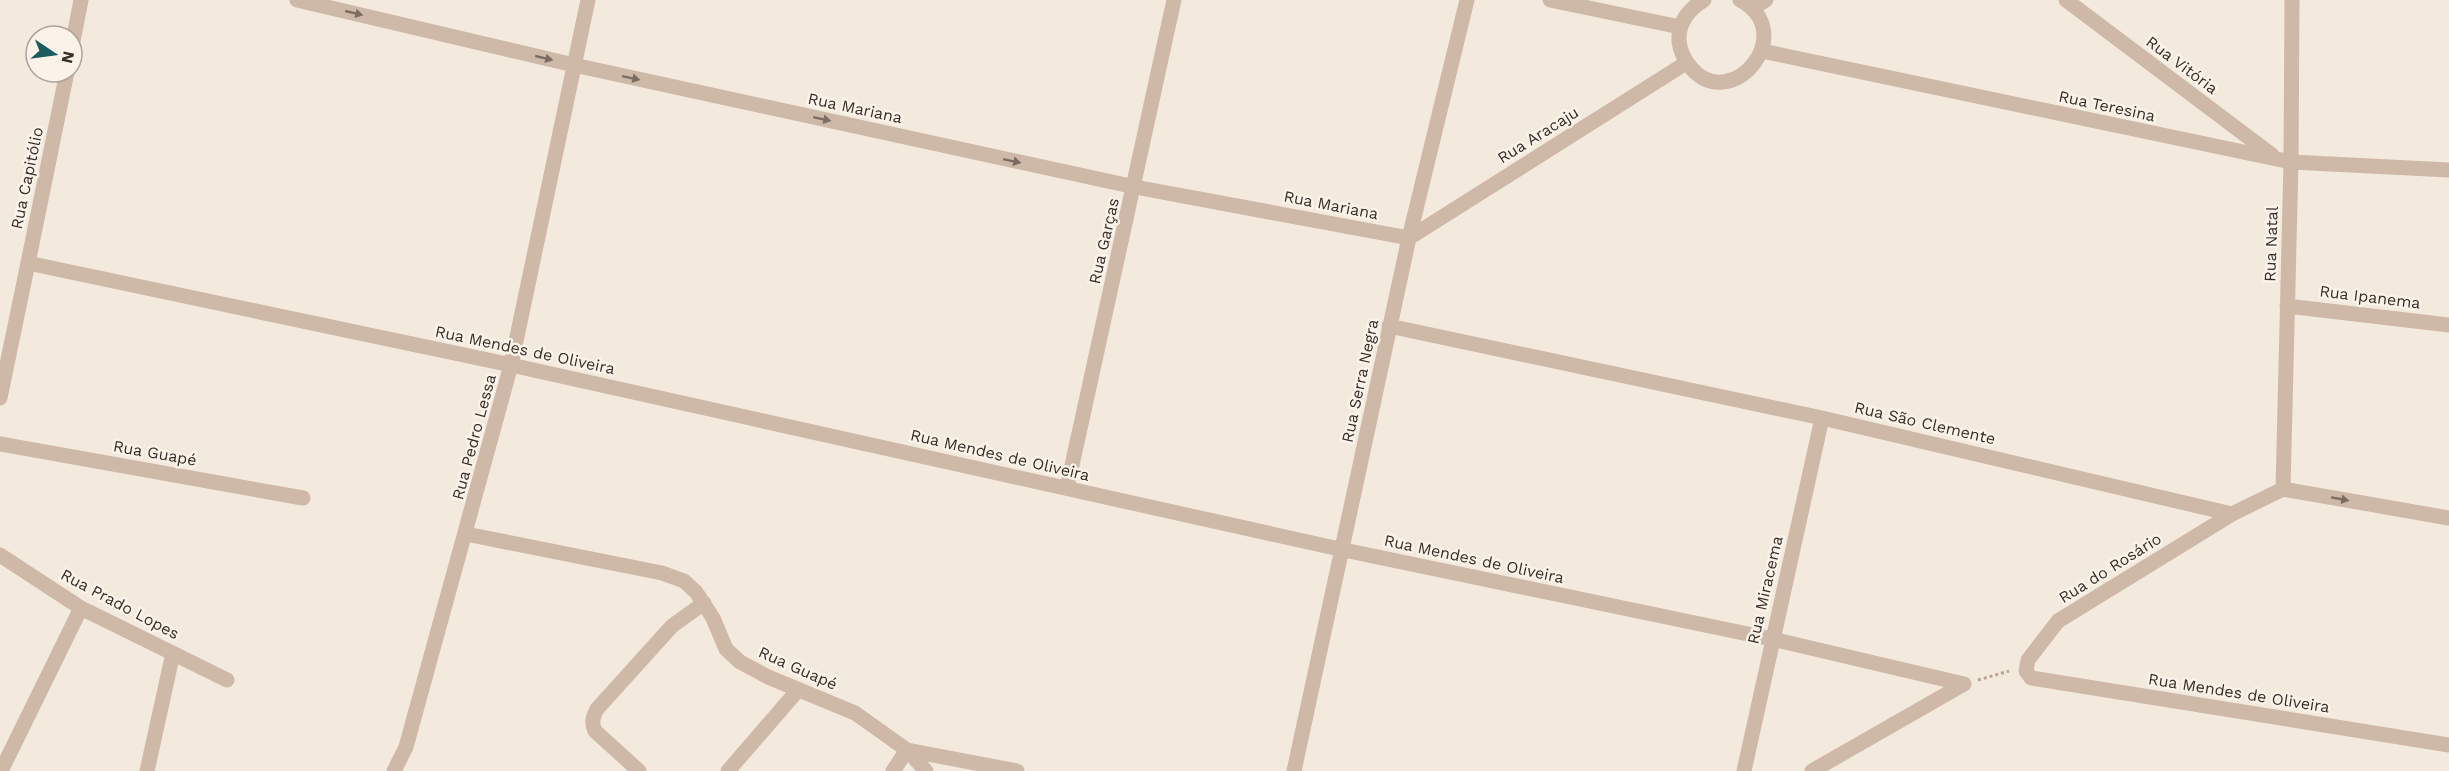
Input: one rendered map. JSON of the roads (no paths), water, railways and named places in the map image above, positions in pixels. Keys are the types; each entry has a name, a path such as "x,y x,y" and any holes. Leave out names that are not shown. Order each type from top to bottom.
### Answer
{"street":[{"path":"76,24 81,0"},
{"name":"Rua Mariana","path":"297,0 574,65 1135,187 1409,238"},
{"name":"Rua Pedro Lessa","path":"394,771 406,747 511,365 588,0"},
{"name":"Rua Garças","path":"1067,489 1135,187 1174,0"},
{"name":"Rua Serra Negra","path":"1294,771 1344,550 1389,326 1467,0"},
{"path":"1550,0 1680,27"},
{"path":"1704,0 1685,16 1680,27 1681,52 1686,63 1695,72 1707,79 1727,80 1746,73 1762,51 1763,29 1746,4 1766,0"},
{"name":"Rua Vitória","path":"2066,0 2284,160"},
{"name":"Rua Natal","path":"2283,489 2287,306 2284,160 2292,0"},
{"name":"Rua Teresina","path":"1762,51 2284,160 2449,170"},
{"name":"Rua Aracaju","path":"1409,238 1686,63"},
{"name":"Rua Capitólio","path":"0,398 65,84"},
{"name":"Rua Mendes de Oliveira","path":"28,263 511,365 1344,550 1772,639 1964,684 1812,771"},
{"name":"Rua Ipanema","path":"2287,306 2449,325"},
{"name":"Rua São Clemente","path":"1389,326 1822,418 2232,514"},
{"name":"Rua Miracema","path":"1744,771 1822,418"},
{"name":"Rua Guapé","path":"0,444 303,498"},
{"path":"2232,514 2283,489 2449,518"},
{"name":"Rua do Rosário","path":"2026,671 2028,660 2058,621 2232,514"},
{"name":"Rua Guapé","path":"466,534 662,573 684,581 704,603 732,656 768,677 855,713 907,750 926,771"},
{"name":"Rua Prado Lopes","path":"0,555 81,608 227,680"},
{"path":"639,771 595,731 592,724 597,709 672,626 704,603"},
{"path":"1,771 81,608"},
{"path":"147,771 173,653"},
{"name":"Rua Mendes de Oliveira","path":"2026,671 2031,678 2449,745"},
{"path":"728,771 798,690"},
{"path":"893,771 907,750 1017,771"}]}
